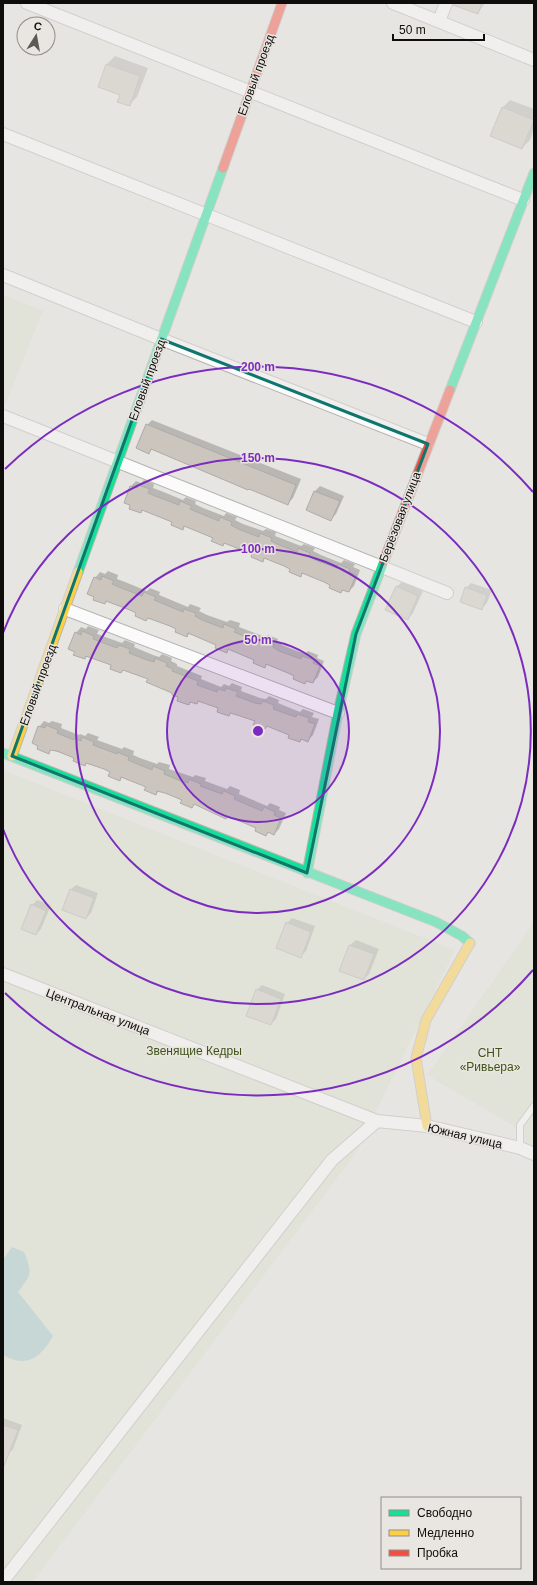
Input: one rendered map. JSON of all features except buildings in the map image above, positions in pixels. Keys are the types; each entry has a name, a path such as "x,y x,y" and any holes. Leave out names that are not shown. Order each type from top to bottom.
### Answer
{"street":[{"path":"27,3 251,90 523,200"},
{"name":"Еловый проезд","path":"7,754 65,609 282,3"},
{"path":"393,3 534,60"},
{"path":"439,21 446,3"},
{"path":"3,134 476,322"},
{"name":"Берёзовая улица","path":"306,873 338,713 356,634 428,444 534,173"},
{"path":"3,275 428,444"},
{"path":"3,416 447,593"},
{"path":"65,609 338,713"},
{"path":"7,754 306,873 436,922 462,936 470,943 426,1020 416,1058 427,1126"},
{"name":"Центральная улица","path":"3,974 377,1121 396,1124"},
{"path":"3,1581 332,1160 377,1121"},
{"name":"Южная улица","path":"396,1124 427,1126 520,1148 534,1154"}],"lane":[{"path":"520,1148 520,1125 534,1106"}],"highlighted area":[{"path":"161,339 428,444 356,634 307,873 12,756"}],"green space":[{"path":"3,295 43,311 3,410"},
{"name":"Звенящие Кедры","path":"3,770 455,950 355,1154 33,1582 3,1582"},
{"name":"СНТ «Ривьера»","path":"534,922 534,1150 525,1146 525,1133 427,1075"}],"water":[{"path":"12,1247 24,1252 29,1265 29,1274 26,1282 18,1292 53,1336 44,1350 32,1359 26,1361 19,1361 3,1355 3,1260"}],"traffic: fast":[{"path":"78,572 223,168"},
{"path":"450,390 534,173"},
{"path":"307,873 338,713 356,634 384,561"},
{"path":"3,753 436,922 462,936 470,943"}],"traffic: slow":[{"path":"12,756 78,572"},
{"path":"427,1126 416,1058 426,1020 470,943"}],"traffic: jam":[{"path":"223,168 282,3"},
{"path":"384,561 450,390"}]}
